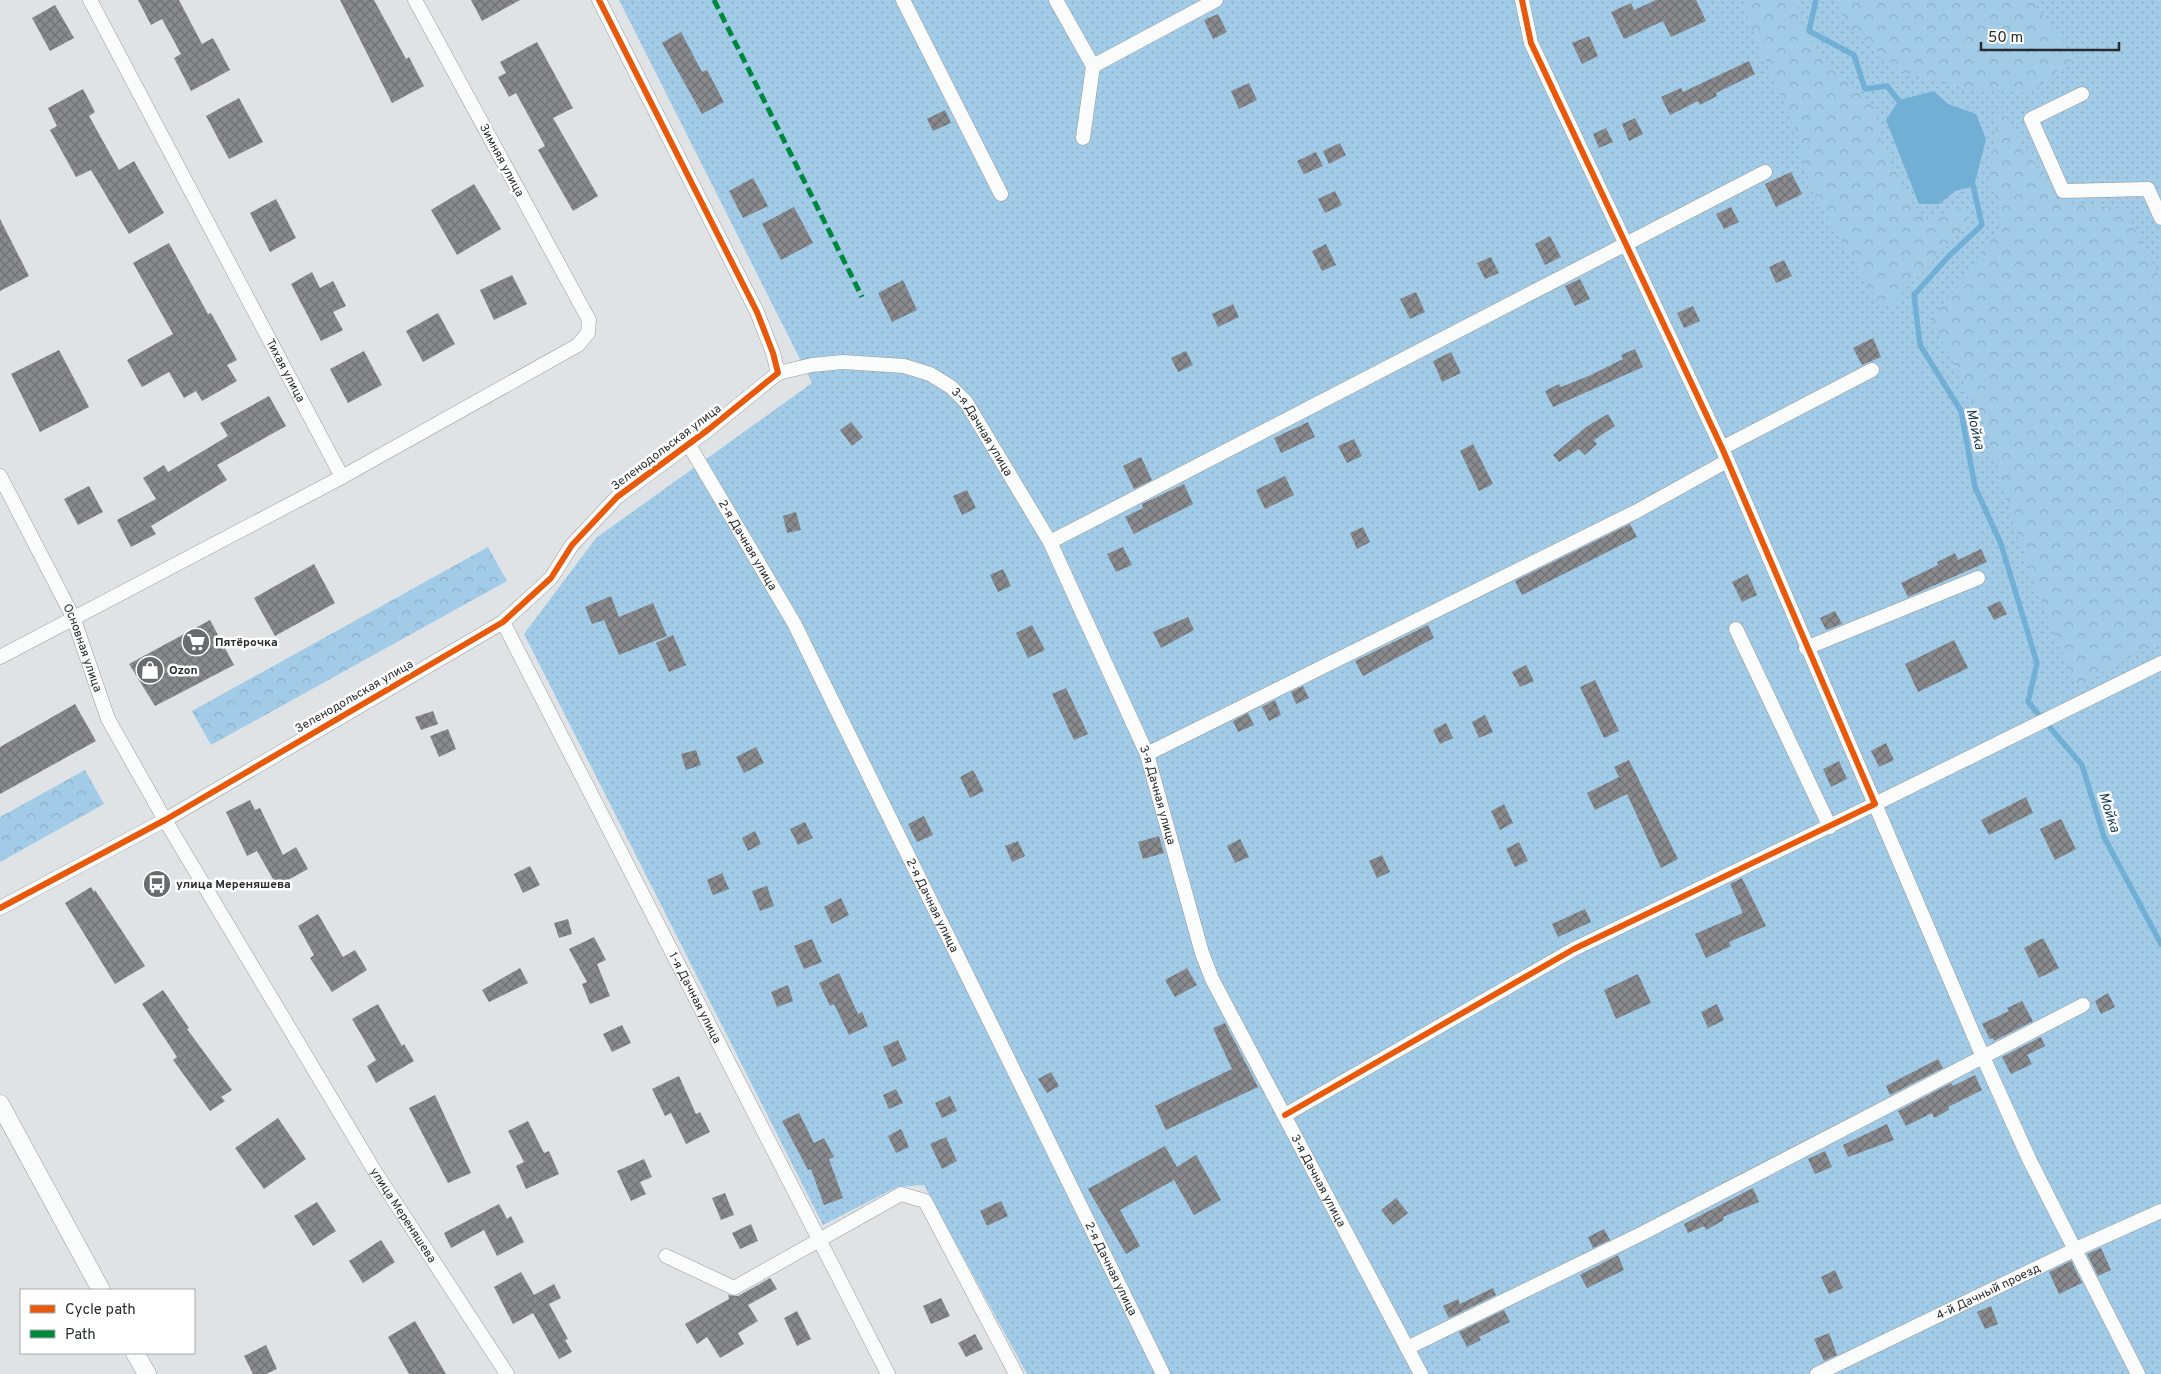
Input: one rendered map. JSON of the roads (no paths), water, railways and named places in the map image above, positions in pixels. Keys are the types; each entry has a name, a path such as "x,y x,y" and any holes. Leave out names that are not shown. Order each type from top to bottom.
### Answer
{"street":[{"name":"Тихая улица","path":"90,0 342,477"},
{"name":"Зимняя улица","path":"342,477 578,345 588,334 589,320 415,0"},
{"path":"599,0 757,312 773,353 778,373"},
{"path":"903,0 1001,194"},
{"path":"1056,0 1093,66 1083,138"},
{"path":"1093,66 1216,0"},
{"path":"1522,0 1531,44 1724,455 1983,1057 2030,1161 2138,1374"},
{"path":"2082,94 2031,119 2063,191 2148,189 2161,218"},
{"path":"1050,542 1765,172"},
{"name":"3-я Дачная улица","path":"778,373 812,365 870,362 904,366 930,374 950,387 966,402 1050,542 1147,754 1164,821 1208,970 1420,1374"},
{"path":"1147,754 1637,511 1724,455 1872,370"},
{"name":"Зеленодольская улица","path":"0,908 165,820 503,622 551,578 572,546 616,497 760,390 778,373"},
{"name":"2-я Дачная улица","path":"689,444 794,623 1163,1374"},
{"name":"Основная улица","path":"0,476 73,617 108,720 165,820"},
{"path":"0,657 342,477"},
{"path":"1806,648 1978,578"},
{"name":"1-я Дачная улица","path":"503,622 888,1374"},
{"path":"1736,629 1830,827"},
{"path":"1285,1115 1574,949 1830,827 2161,662"},
{"name":"улица Мереняшева","path":"165,820 374,1170 507,1374"},
{"path":"1407,1348 1643,1233 2083,1005"},
{"path":"0,1104 100,1289"},
{"path":"666,1256 734,1288 901,1194 926,1201 1016,1374"},
{"name":"4-й Дачный проезд","path":"1817,1374 2074,1250 2161,1211"},
{"path":"136,1354 147,1374"}],"waterway":[{"name":"Мойка","path":"1816,0 1809,31 1854,55 1865,89 1887,86 1903,106"},
{"name":"Мойка","path":"1972,181 1982,225 1949,256 1914,295 1920,345 1961,411 1975,487 2001,544 2037,663 2028,702 2082,765 2104,837 2161,944"}],"place":[{"name":"Пятёрочка","path":"196,642"},
{"name":"Ozon","path":"150,670"},
{"name":"улица Мереняшева","path":"157,884"}]}
